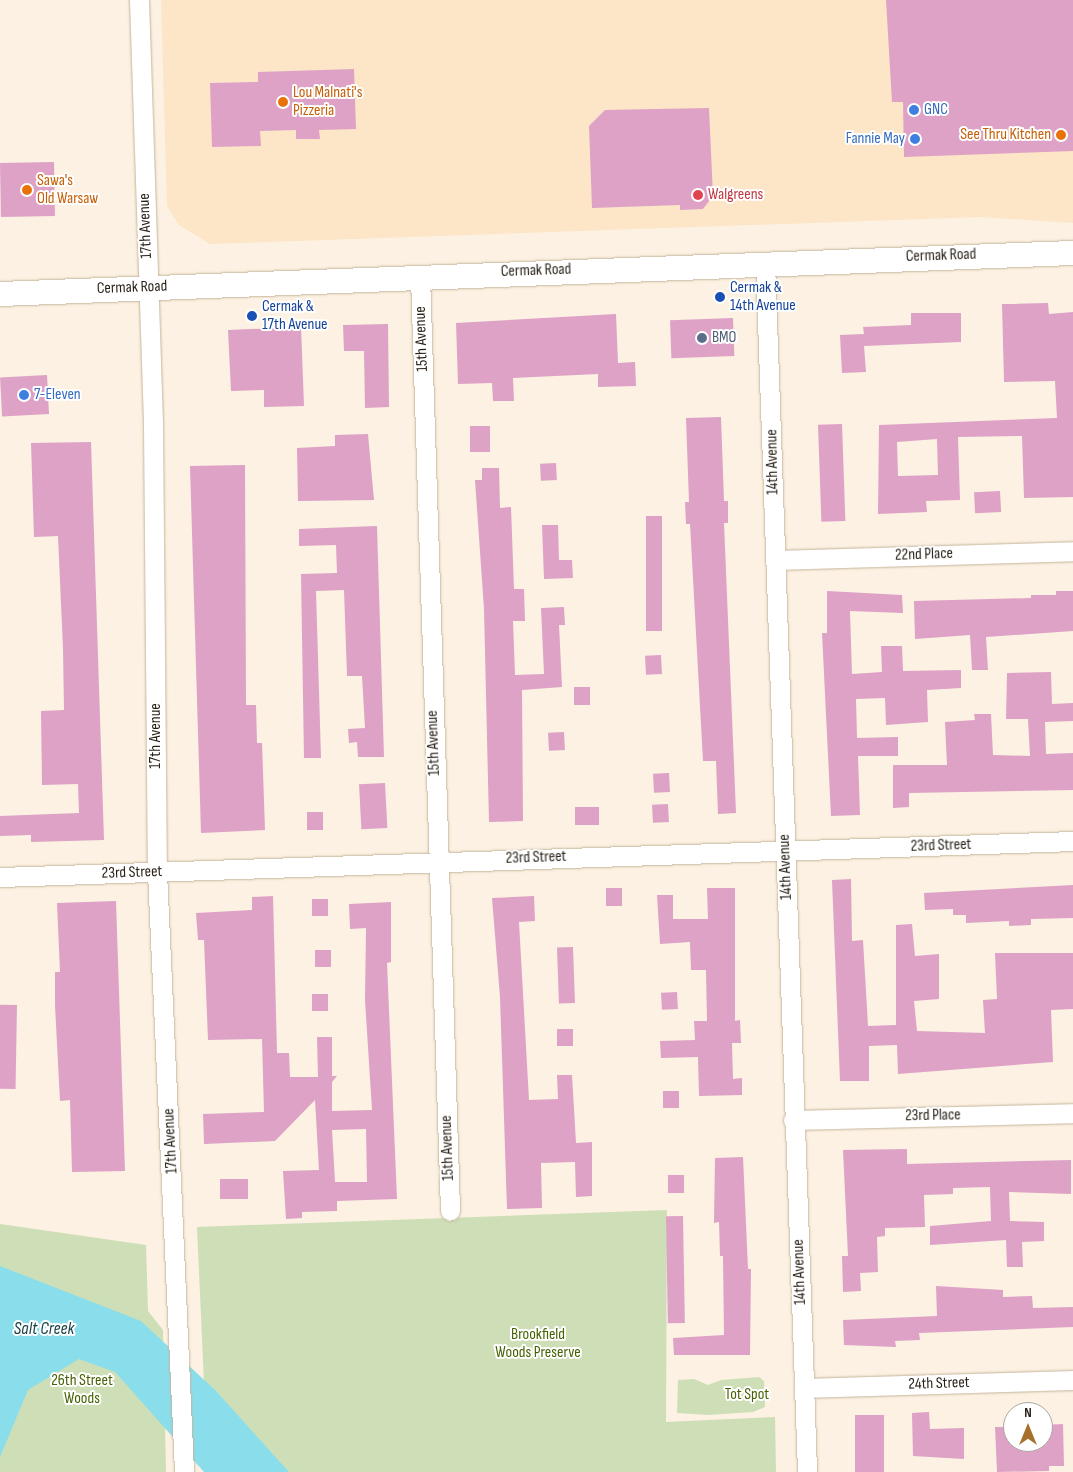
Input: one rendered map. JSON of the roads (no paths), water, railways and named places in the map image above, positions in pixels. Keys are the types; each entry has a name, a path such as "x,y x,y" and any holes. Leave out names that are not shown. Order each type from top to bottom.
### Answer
{"main road":[{"name":"Cermak Road","path":"0,294 765,262 1073,253"}],"street":[{"name":"17th Avenue","path":"139,0 153,425 157,872 181,1332 184,1472"},
{"name":"14th Avenue","path":"765,262 807,1472"},
{"name":"15th Avenue","path":"420,276 437,860 450,1211"},
{"name":"22nd Place","path":"776,560 1073,550"},
{"name":"23rd Street","path":"0,877 437,860 1073,841"},
{"name":"23rd Place","path":"794,1120 1073,1113"},
{"name":"24th Street","path":"804,1388 1073,1380"}],"water":[{"name":"Salt Creek","path":"0,1266 141,1321 216,1391 289,1472 204,1472 115,1372 79,1359 28,1390 0,1457"}],"place":[{"name":"Lou Malnati's Pizzeria","path":"283,102"},
{"name":"GNC","path":"914,110"},
{"name":"See Thru Kitchen","path":"1061,135"},
{"name":"Fannie May","path":"915,139"},
{"name":"Sawa's Old Warsaw","path":"27,190"},
{"name":"Walgreens","path":"698,195"},
{"name":"Cermak & 14th Avenue","path":"720,297"},
{"name":"Cermak & 17th Avenue","path":"252,316"},
{"name":"BMO","path":"702,338"},
{"name":"7-Eleven","path":"24,395"}],"park label":[{"name":"Brookfield Woods Preserve","path":"538,1344"},
{"name":"26th Street Woods","path":"82,1390"},
{"name":"Tot Spot","path":"747,1395"}]}
